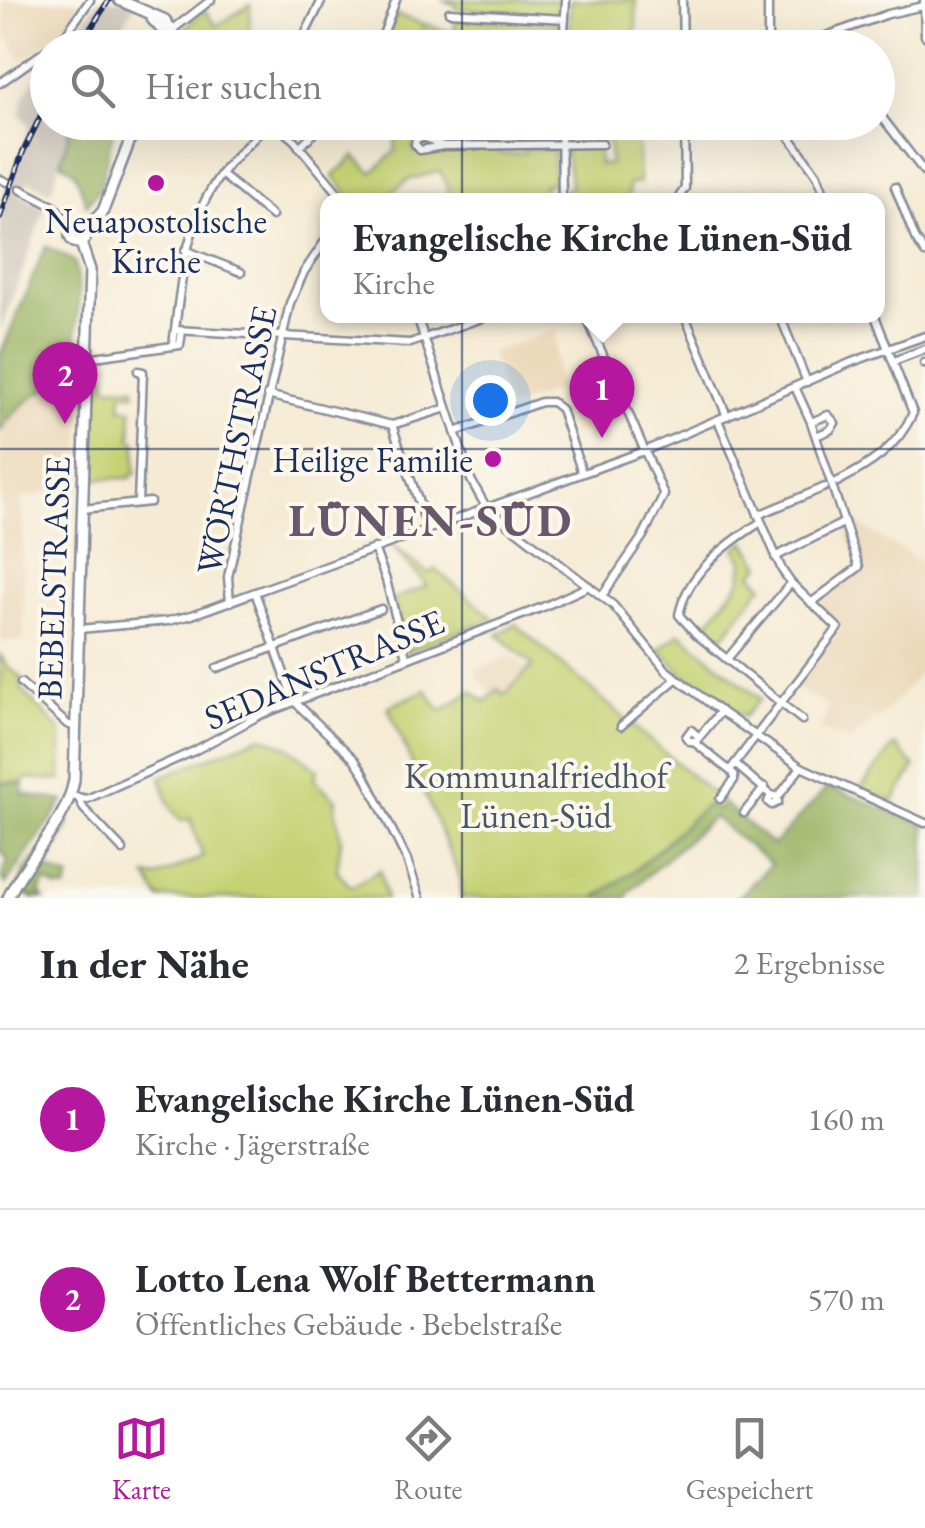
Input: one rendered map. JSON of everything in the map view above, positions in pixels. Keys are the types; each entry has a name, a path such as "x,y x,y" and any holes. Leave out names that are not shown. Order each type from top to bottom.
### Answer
{"main road":[{"path":"120,0 161,22 163,30"},
{"path":"79,229 103,211 130,140"},
{"name":"BEBELSTRASSE","path":"10,893 29,859 75,798 90,270 81,243 70,238 79,229"}],"street":[{"path":"69,30 90,0"},
{"path":"178,30 211,0"},
{"path":"307,30 322,0"},
{"path":"385,30 396,0"},
{"path":"564,30 566,0"},
{"path":"682,0 683,30"},
{"path":"768,0 768,30"},
{"path":"844,30 923,3 925,36"},
{"path":"449,12 565,19"},
{"path":"161,22 190,15"},
{"path":"0,83 30,61"},
{"path":"895,134 925,174"},
{"path":"87,358 180,346 185,250 198,215 221,174 254,140"},
{"path":"292,140 338,193"},
{"path":"300,147 307,140"},
{"path":"560,140 562,193"},
{"path":"682,193 685,188 684,140"},
{"path":"793,140 817,175 824,193"},
{"path":"443,146 602,144"},
{"path":"221,174 272,216"},
{"path":"0,179 9,184"},
{"path":"895,186 925,253"},
{"path":"20,189 55,207 79,229"},
{"name":"WÖRTHSTRASSE","path":"230,602 228,577 280,338 290,302 320,248"},
{"path":"185,250 241,272"},
{"path":"419,323 474,489 486,508 617,608 676,679 757,737 801,767 925,822"},
{"path":"179,331 399,343 424,340 469,323"},
{"path":"589,323 664,495 643,536 602,596"},
{"path":"687,323 775,557 791,583 838,628 732,767 734,780 720,799"},
{"path":"783,323 807,382"},
{"path":"836,482 881,456 911,418 912,407 878,323"},
{"path":"80,629 175,620 230,602 644,451 925,336"},
{"path":"894,361 925,349"},
{"path":"138,371 143,374 138,503"},
{"path":"795,387 816,436 859,567 811,603"},
{"path":"267,395 392,424 446,408"},
{"path":"455,432 538,403 552,402 561,409 582,474"},
{"path":"811,422 828,415 836,423 816,436"},
{"path":"392,424 428,528"},
{"path":"802,720 696,635 678,610 710,559 759,519 825,487"},
{"path":"82,510 150,502"},
{"path":"775,557 843,523"},
{"path":"374,548 406,657"},
{"path":"727,659 791,583"},
{"name":"SEDANSTRASSE","path":"75,798 194,751 260,715 543,607 588,586"},
{"path":"255,592 294,701 363,772 407,860 420,898"},
{"path":"217,668 380,609"},
{"path":"621,726 676,679"},
{"path":"21,683 76,727"},
{"path":"721,711 696,739 732,767 774,796 801,767"},
{"path":"744,812 764,787"},
{"path":"75,798 123,850"}],"shaded area":[{"path":"4,0 84,0 65,30 30,30 30,55 21,61 5,33"},
{"path":"99,0 137,0 120,30 76,30"},
{"path":"30,87 30,126 21,115"},
{"path":"30,126 30,140 67,140 51,191 28,181 21,195 45,208 0,331 0,204"},
{"path":"556,330 557,380 561,390 508,407 491,352"},
{"path":"83,371 80,491 48,491 22,499 24,641 0,641 0,431 24,402"},
{"path":"594,394 607,424 573,436 563,406"},
{"path":"857,523 925,564 925,667 880,719 862,713 874,719 851,742 820,730 829,706 796,688 841,629 816,603 860,569 847,535"},
{"path":"511,656 529,670 504,695 493,695 478,678 476,669"}],"green space":[{"path":"442,0 560,0 559,15 456,8"},
{"path":"570,0 636,0 636,30 569,30"},
{"path":"250,5 249,30 183,30 204,9 216,26"},
{"path":"396,15 424,24 423,27 425,24 444,30 422,29 390,30"},
{"path":"457,19 560,23 559,30 454,30"},
{"path":"67,140 111,140 100,188 87,205 75,172 61,162"},
{"path":"396,140 416,140 413,149 423,154 443,148 499,149 500,154 524,153 524,148 554,149 554,184 544,184 544,193 448,193 440,171 408,180 391,193 346,193 333,176 355,156 372,173 395,152"},
{"path":"564,140 638,140 639,183 629,184 629,193 564,193 564,189 571,189 565,146 598,147 599,165 610,164 609,141"},
{"path":"46,246 75,262 79,294 74,374 24,404 0,431 0,355"},
{"path":"106,375 107,386 135,387 135,393 122,393 121,408 132,409 136,474 131,474 131,478 93,479 96,376"},
{"path":"745,541 761,566 752,574 763,585 722,638 705,626 741,580 743,560 735,549"},
{"path":"392,545 429,574 435,569 493,618 406,652 393,599 427,586"},
{"name":"Kommunalfriedhof Lünen-Süd","path":"515,624 724,804 718,811 706,805 639,867 595,898 461,898 461,880 388,707 426,690 441,711 472,691 485,702 498,689 505,695 533,665 498,635"},
{"path":"680,633 760,699 744,717 684,675 659,649"},
{"path":"0,655 22,678 22,690 61,731 61,780 25,778 24,783 0,782"},
{"path":"261,736 288,747 318,770 314,779 336,800 341,840 337,871 351,887 380,870 386,898 159,898 147,876 156,878 203,857 190,819 181,821 169,805 161,777"},
{"path":"895,745 915,767 893,802 860,789"},
{"path":"0,782 24,783 23,794 64,801 6,884 1,878 8,861 0,850"},
{"path":"828,787 925,824 925,898 738,898 771,864 713,817 627,898 596,898 639,867 706,805 718,811 724,804 773,845"},
{"path":"64,821 69,823 46,869 70,878 66,889 45,881 40,893 44,898 18,891 23,873"}],"railway":[{"path":"90,30 109,0"},
{"path":"0,217 30,138"}],"place":[{"name":"Neuapostolische Kirche","path":"156,183"},
{"name":"Lotto Lena Wolf Bettermann","path":"65,424"},
{"name":"Evangelische Kirche Lünen-Süd","path":"602,438"},
{"name":"Heilige Familie","path":"493,459"}],"district":[{"name":"LÜNEN-SÜD","path":"431,520"}]}
